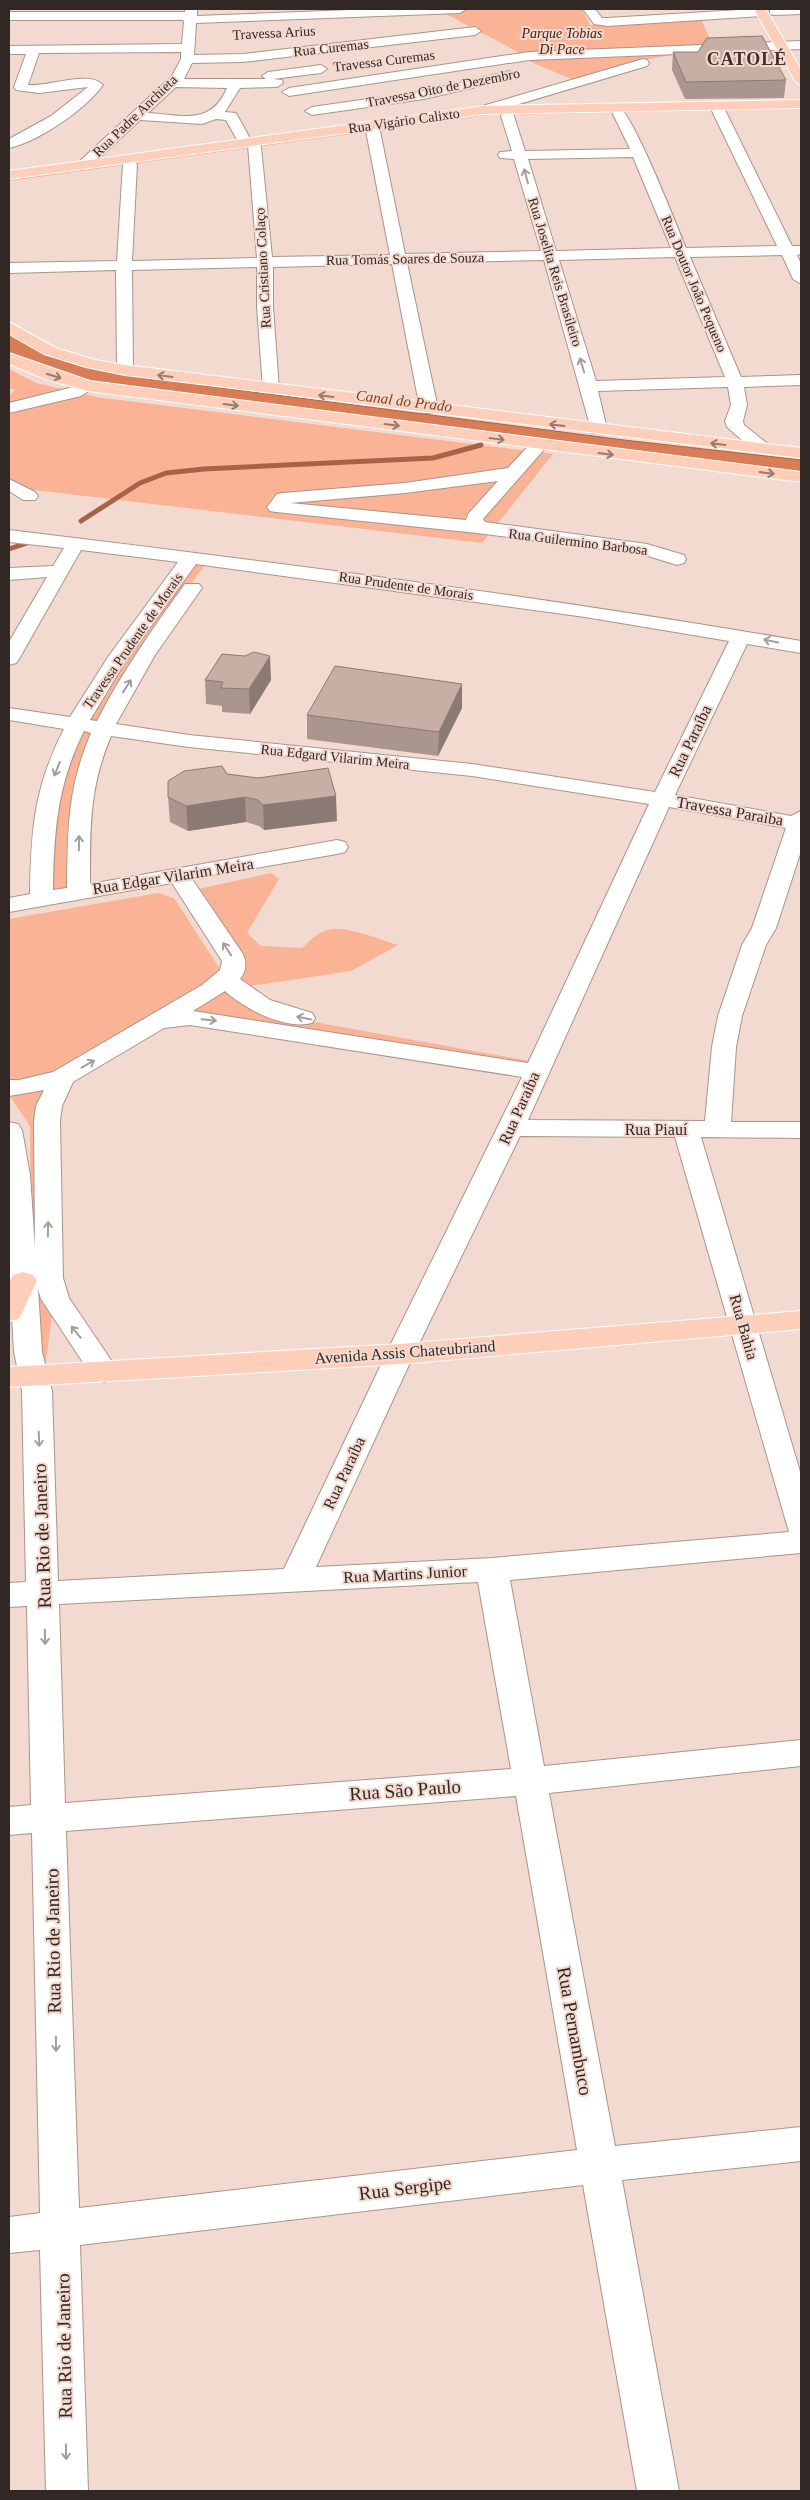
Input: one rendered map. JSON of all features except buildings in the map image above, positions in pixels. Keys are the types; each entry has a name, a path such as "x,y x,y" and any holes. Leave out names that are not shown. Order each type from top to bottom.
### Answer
{"main road":[{"path":"767,10 782,46 801,81"},
{"path":"767,10 799,49"},
{"path":"776,104 791,102 801,97"},
{"path":"524,98 534,106 546,108"},
{"name":"Rua Vigário Calixto","path":"9,181 130,164 332,131 488,113 546,108 801,104"},
{"name":"Rua Vigário Calixto","path":"9,175 86,163 373,131 488,113 508,116 619,112 801,110"},
{"path":"9,327 50,351 86,363 125,370 429,409 801,453"},
{"path":"9,358 54,376 88,386 539,445 801,476"},
{"path":"9,1312 24,1281"},
{"name":"Avenida Assis Chateubriand","path":"26,1381 104,1372 400,1354 801,1320"}],"street":[{"path":"9,16 190,15 460,9"},
{"path":"589,9 598,21 615,22 767,10 801,10"},
{"path":"435,11 450,19"},
{"name":"Rua Padre Anchieta","path":"86,163 178,78 187,48 190,15"},
{"path":"115,30 119,16"},
{"path":"397,24 450,19"},
{"name":"Rua Curemas","path":"9,50 187,48 243,58 480,34 450,19"},
{"path":"187,48 205,36"},
{"path":"501,46 512,53 515,58 543,70"},
{"path":"289,92 515,58 782,46 799,49"},
{"path":"509,172 505,155 488,113 524,98 639,64 726,48"},
{"path":"9,144 33,134 56,121 79,104 97,85 20,87 34,50"},
{"path":"620,53 639,64"},
{"path":"243,58 289,92 332,131"},
{"name":"Travessa Curemas","path":"173,82 235,84 272,80 336,67"},
{"path":"9,75 24,74"},
{"name":"Travessa Oito de Dezembro","path":"312,111 424,95 520,74"},
{"path":"558,77 574,84"},
{"path":"216,115 232,95 235,84"},
{"path":"719,111 796,254 801,279"},
{"name":"Rua Doutor João Pequeno","path":"619,112 735,382 739,405 734,421 736,427 763,449"},
{"path":"136,116 202,120 216,115 231,116 249,144"},
{"name":"Rua Joselita Reis Brasileiro","path":"508,116 550,259 592,429"},
{"path":"373,131 429,409"},
{"name":"Rua Cristiano Colaço","path":"249,144 264,265 271,389"},
{"path":"505,155 638,153"},
{"path":"125,370 124,269 130,164"},
{"name":"Rua Joselita Reis Brasileiro","path":"526,239 533,264"},
{"name":"Rua Tomás Soares de Souza","path":"9,274 264,265 533,264 550,259 796,254"},
{"name":"Rua Tomás Soares de Souza","path":"9,268 124,269"},
{"path":"582,390 801,380"},
{"path":"9,408 75,392 88,386"},
{"path":"477,527 474,518 539,445"},
{"name":"Rua Guilermino Barbosa","path":"514,473 405,488 283,498 276,507 477,527 648,550 677,559"},
{"path":"9,484 29,496"},
{"name":"Rua Prudente de Morais","path":"9,536 191,557 584,610 801,647"},
{"path":"9,659 76,543"},
{"name":"Travessa Prudente de Morais","path":"41,899 46,810 54,776 76,724 131,640 191,557"},
{"name":"Travessa Prudente de Morais","path":"78,892 80,809 85,779 104,728 144,658 213,560"},
{"path":"9,574 59,570"},
{"name":"Rua Paraíba","path":"295,1579 400,1354 511,1128 662,799 741,636"},
{"name":"Rua Edgard Vilarim Meira","path":"9,714 230,746 472,770 662,799"},
{"name":"Travessa Paraiba","path":"662,799 800,821"},
{"path":"717,1129 724,1047 730,1016 754,945 764,928 800,821"},
{"name":"Rua Edgar Vilarim Meira","path":"9,905 337,847"},
{"path":"9,1088 19,1088 62,1078 160,1021 232,974 234,961 178,875"},
{"path":"226,979 240,992 269,1011 539,1066"},
{"path":"160,1021 190,1018 214,1020 539,1066"},
{"path":"62,1078 49,1106 47,1121 49,1278 54,1300 104,1372"},
{"name":"Rua Piauí","path":"511,1128 801,1130"},
{"name":"Rua Bahia","path":"686,1129 801,1526"},
{"name":"Rua Rio de Janeiro","path":"9,1130 17,1175 24,1281 26,1381 44,1592 67,2491"},
{"name":"Rua Martins Junior","path":"9,1595 492,1570 801,1542"},
{"name":"Rua Pernambuco","path":"492,1570 658,2491"},
{"name":"Rua São Paulo","path":"9,1821 50,1816 530,1781 801,1753"},
{"name":"Rua Sergipe","path":"9,2235 599,2165 801,2144"}],"green space":[{"name":"Parque Tobias Di Pace","path":"475,9 582,9 590,25 701,19 714,48 626,63 574,80 521,58 518,52 442,12"},
{"path":"801,105 801,109 489,115 9,181 9,176 86,164 485,111"},
{"path":"9,369 36,383 96,397 553,454 482,543 9,487 9,396 15,390 9,388"},
{"path":"193,560 207,562 174,607 99,726 85,723"},
{"path":"80,726 98,730 74,889 47,895 53,803"},
{"path":"271,873 279,879 247,933 261,946 302,948 319,934 332,929 348,930 398,945 351,971 250,986 238,980 194,890"},
{"path":"158,893 174,898 220,969 218,981 75,1067 34,1078 9,1080 9,919"},
{"path":"225,987 259,1012 535,1062 527,1068 177,1015"},
{"path":"64,1081 54,1105 57,1279 45,1367 38,1367 31,1249 30,1126 9,1095"}],"shaded area":[{"path":"9,333 39,349 71,361 137,377 624,440 801,460 801,473 566,446 85,382 33,365 9,352"}],"waterway":[{"path":"81,521 140,483 166,473 204,469 433,458 481,445"},
{"path":"9,549 33,541"}],"district":[{"name":"CATOLÉ","path":"747,59"}],"water label":[{"name":"Canal do Prado","path":"404,401"}]}
